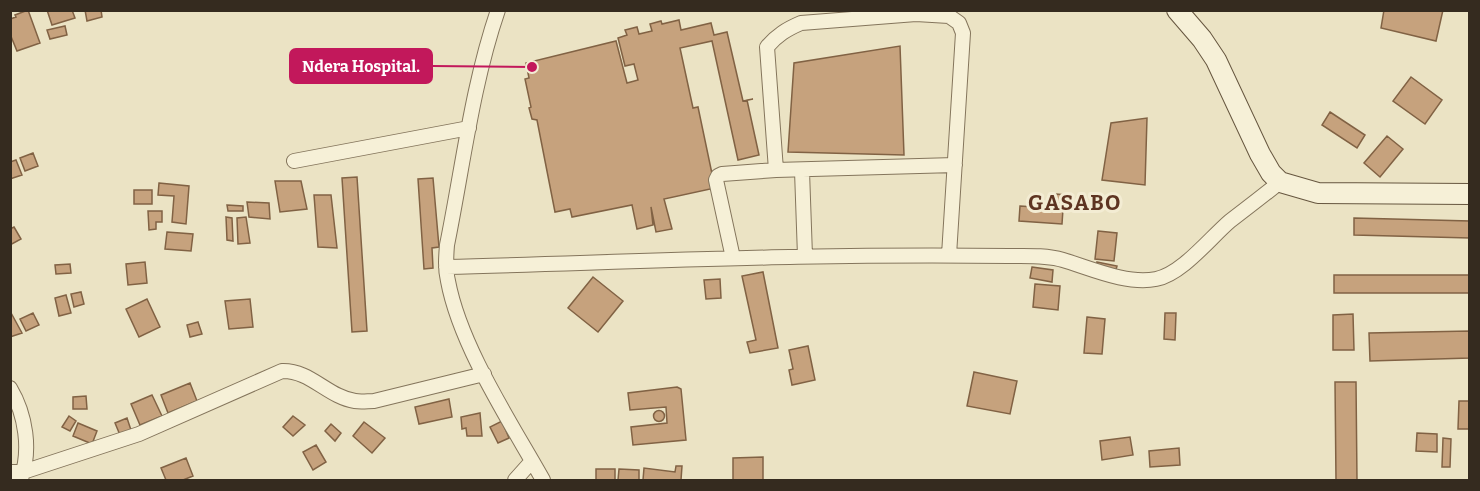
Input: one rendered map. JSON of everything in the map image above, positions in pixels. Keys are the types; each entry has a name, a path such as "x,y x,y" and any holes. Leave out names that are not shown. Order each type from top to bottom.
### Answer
{"main road":[{"path":"1177,10 1202,39 1216,60 1260,154 1271,173 1280,182 1318,193 1470,194"}],"street":[{"path":"498,10 489,37 469,128 447,245 446,267 448,283 462,328 484,374 543,480"},
{"path":"776,170 767,47 776,37 801,23 916,14 949,16 959,23 963,33 949,255"},
{"path":"294,161 469,128"},
{"path":"733,258 716,180 718,176 776,170 955,165"},
{"path":"802,171 806,256"},
{"path":"446,267 806,256 1040,256 1125,278 1154,280 1168,275 1181,265 1280,182"},
{"path":"18,475 139,434 282,371 298,372 343,398 356,402 374,401 484,374"},
{"path":"10,388 18,401 27,443 18,475"},
{"path":"515,480 532,461"}],"building":[{"path":"28,10 40,43 17,51 10,34 10,19"},
{"path":"47,10 72,10 75,18 52,25"},
{"path":"85,10 101,10 102,17 87,21"},
{"path":"1384,10 1443,10 1436,41 1381,28"},
{"path":"679,20 681,30 711,23 714,35 727,32 743,101 747,100 759,155 738,160 712,41 680,48 693,108 698,107 715,188 664,199 672,229 656,232 651,207 653,225 637,229 632,205 572,217 570,209 555,212 537,120 532,119 529,108 531,107 525,79 529,78 526,63 616,41 627,83 638,80 634,64 625,66 618,38 627,35 625,30 637,27 639,34 652,31 650,24"},
{"path":"65,26 67,35 50,39 47,30"},
{"path":"900,46 904,155 788,152 794,63"},
{"path":"1411,77 1442,100 1425,124 1393,101"},
{"path":"1330,112 1365,135 1357,148 1322,125"},
{"path":"1147,118 1145,185 1102,180 1111,123"},
{"path":"1387,136 1403,149 1380,177 1364,163"},
{"path":"33,153 38,166 25,171 20,158"},
{"path":"16,160 22,175 10,179 10,162"},
{"path":"357,177 367,331 352,332 342,178"},
{"path":"433,178 439,247 432,248 433,268 424,269 418,179"},
{"path":"275,181 301,181 307,209 280,212"},
{"path":"159,183 189,186 186,224 172,222 174,196 158,195"},
{"path":"134,190 152,190 152,204 134,204"},
{"path":"1056,194 1066,195 1064,206 1054,205"},
{"path":"314,195 331,195 337,248 318,247"},
{"path":"247,202 269,203 270,219 249,217"},
{"path":"227,205 243,206 243,211 228,211"},
{"path":"1020,206 1063,209 1062,224 1019,221"},
{"path":"148,211 162,211 162,222 156,222 156,229 149,230"},
{"path":"226,217 232,218 233,241 227,240"},
{"path":"246,217 250,243 238,244 237,218"},
{"path":"1354,218 1470,221 1470,238 1354,235"},
{"path":"14,227 21,239 10,245 10,229"},
{"path":"1098,231 1117,233 1114,261 1095,259"},
{"path":"167,232 193,234 191,251 165,249"},
{"path":"145,262 147,283 128,285 126,264"},
{"path":"1097,262 1117,266 1115,273 1096,269"},
{"path":"70,264 71,273 56,274 55,265"},
{"path":"1032,267 1053,270 1052,282 1030,278"},
{"path":"763,272 778,348 750,353 747,342 756,340 742,276"},
{"path":"1334,275 1470,275 1470,293 1334,293"},
{"path":"593,277 623,301 598,332 568,308"},
{"path":"720,279 721,298 706,299 704,280"},
{"path":"1035,284 1060,286 1058,310 1033,307"},
{"path":"81,292 84,304 74,307 71,294"},
{"path":"66,295 71,313 59,316 55,298"},
{"path":"147,299 160,327 139,337 126,309"},
{"path":"250,299 253,327 229,329 225,301"},
{"path":"10,311 22,333 10,337"},
{"path":"33,313 39,325 26,331 20,319"},
{"path":"1165,313 1176,313 1175,340 1164,339"},
{"path":"1353,314 1354,350 1333,350 1333,315"},
{"path":"1087,317 1105,319 1102,354 1084,353"},
{"path":"198,322 202,334 190,337 187,325"},
{"path":"1470,331 1470,358 1370,361 1369,333"},
{"path":"808,346 815,380 792,385 789,370 793,369 789,350"},
{"path":"974,372 1017,381 1010,414 967,406"},
{"path":"1335,382 1356,382 1357,480 1336,480"},
{"path":"190,383 197,401 168,413 161,395"},
{"path":"677,387 681,389 686,440 633,445 631,427 667,423 666,407 630,410 628,393"},
{"path":"152,395 162,416 140,425 131,404"},
{"path":"86,396 87,409 73,409 73,397"},
{"path":"449,399 452,417 419,424 415,407"},
{"path":"1459,401 1470,401 1470,429 1458,429"},
{"path":"659,410 665,416 659,422 653,416"},
{"path":"480,413 482,436 467,436 466,428 462,429 461,417"},
{"path":"69,416 76,421 70,431 62,427"},
{"path":"293,416 305,425 293,436 283,427"},
{"path":"127,418 131,430 120,435 115,423"},
{"path":"502,421 509,438 498,443 490,427"},
{"path":"364,422 385,438 372,453 353,436"},
{"path":"78,423 97,431 92,444 73,436"},
{"path":"331,424 341,433 335,441 325,431"},
{"path":"1417,433 1437,434 1437,452 1416,451"},
{"path":"1130,437 1133,455 1102,460 1100,441"},
{"path":"1443,438 1451,439 1450,467 1442,467"},
{"path":"316,445 326,462 313,470 303,452"},
{"path":"1179,448 1180,465 1150,467 1149,451"},
{"path":"763,457 763,480 733,480 733,458"},
{"path":"186,458 193,476 183,480 166,480 161,468"},
{"path":"676,466 682,466 681,480 643,480 644,468 675,472"},
{"path":"596,469 615,469 615,480 596,480"},
{"path":"619,469 639,470 639,480 618,480"}],"place":[{"name":"Ndera Hospital.","path":"532,67"}],"district":[{"name":"GASABO","path":"1075,203"}]}
